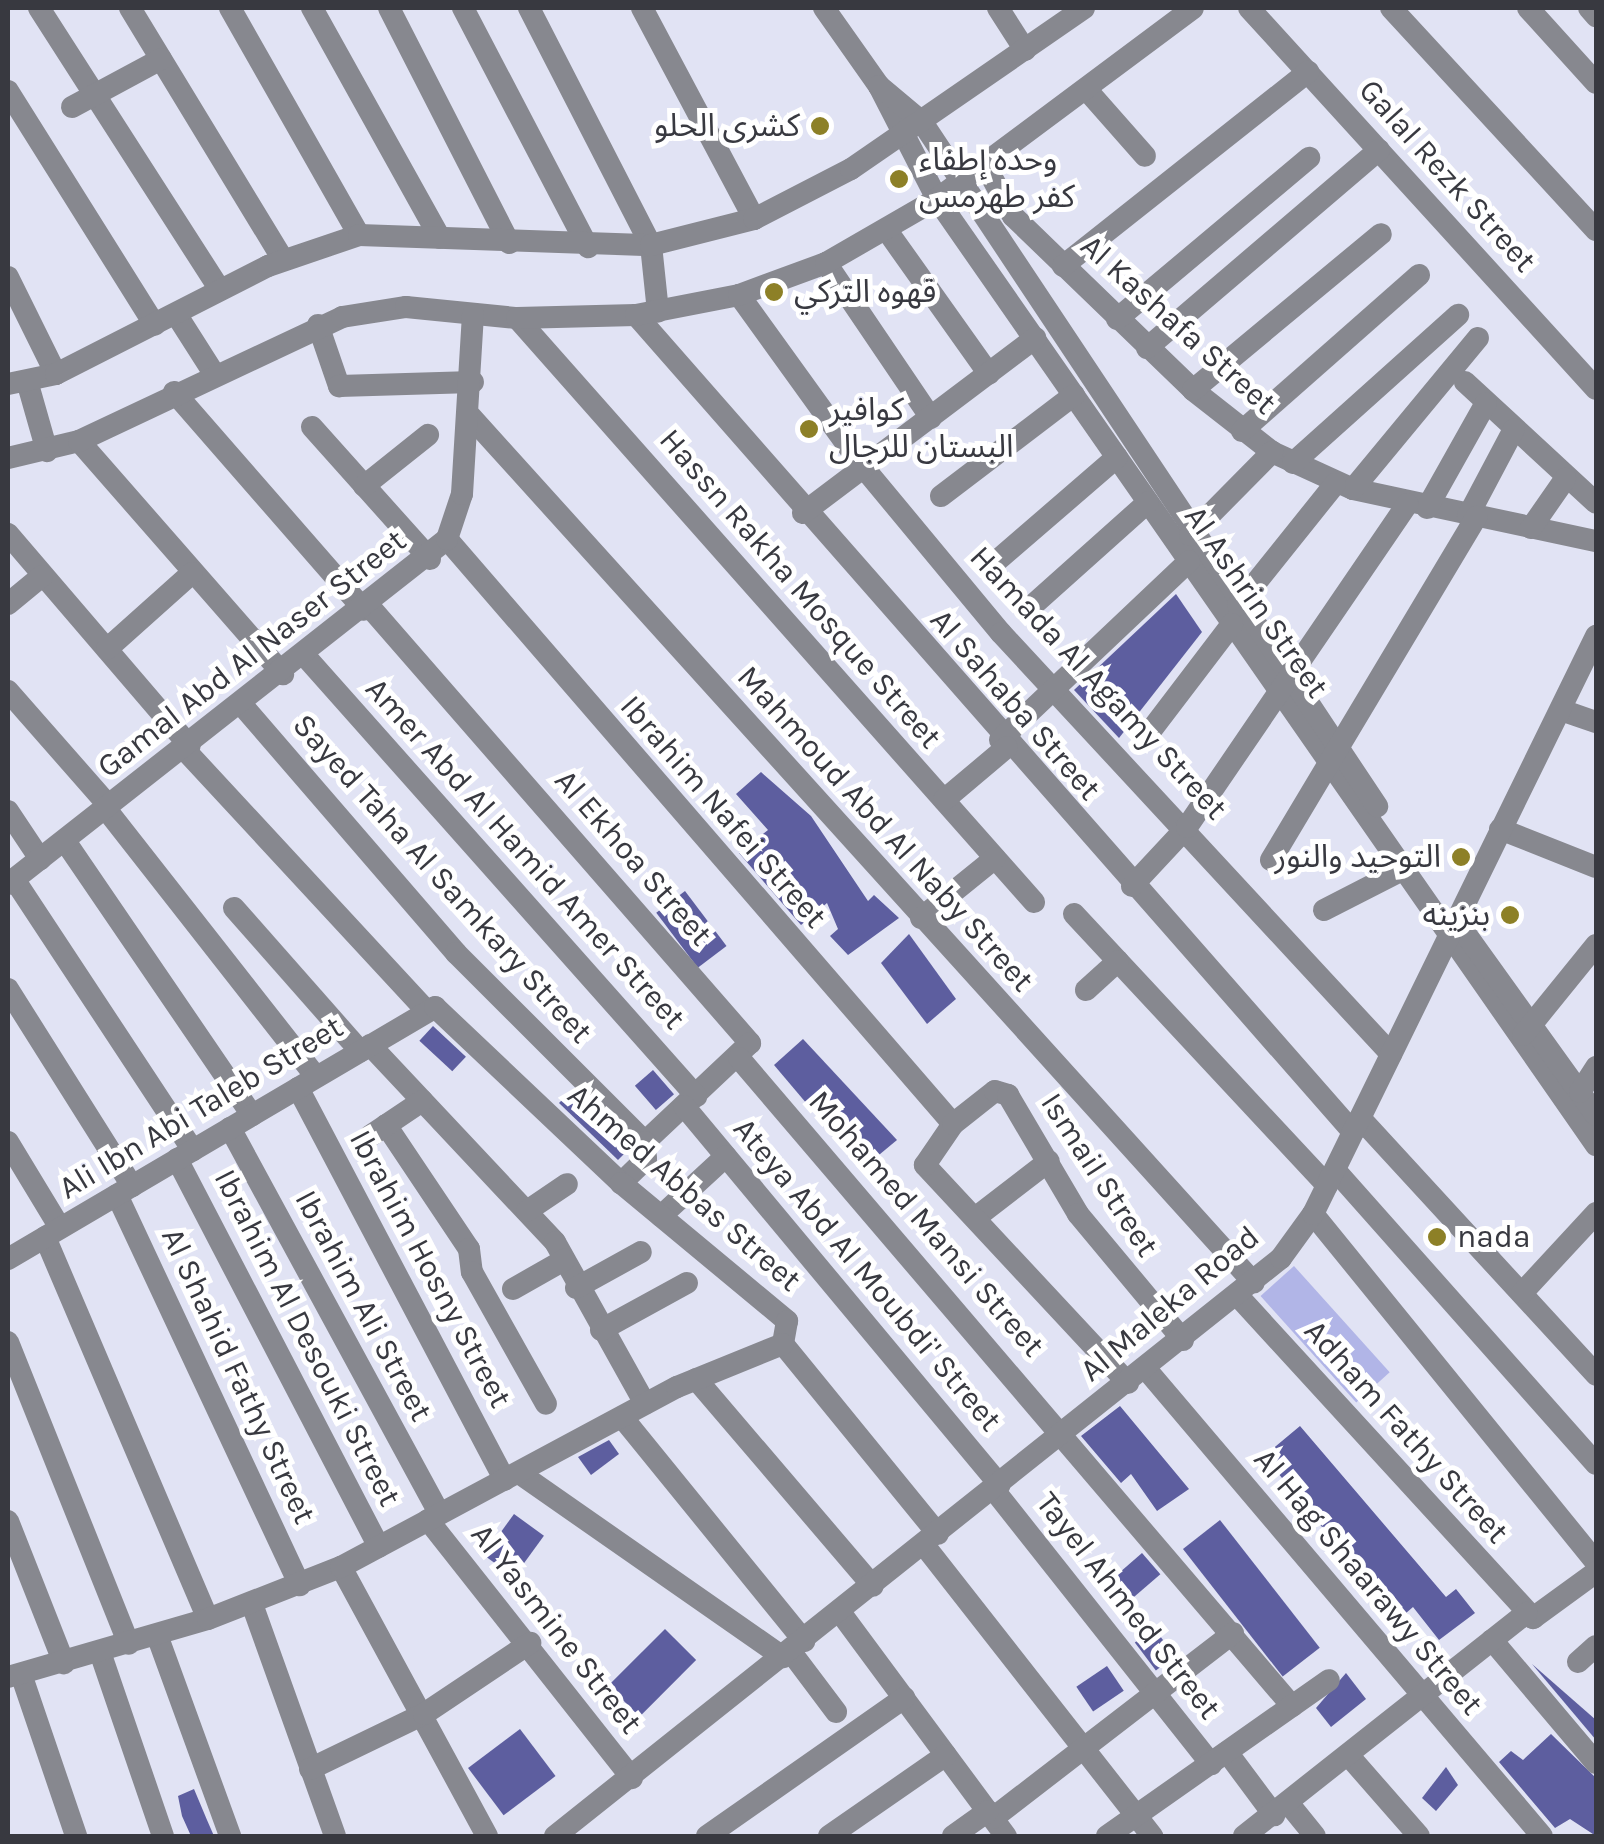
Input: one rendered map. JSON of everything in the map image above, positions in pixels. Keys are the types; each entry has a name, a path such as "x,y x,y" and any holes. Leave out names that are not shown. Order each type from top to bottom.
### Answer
{"street":[{"path":"39,8 220,290"},
{"path":"130,8 283,260"},
{"path":"230,8 359,236"},
{"path":"312,8 440,238"},
{"path":"388,8 509,243"},
{"path":"463,8 588,247"},
{"path":"529,8 651,246 647,314"},
{"path":"642,8 754,219"},
{"name":"Al Ashrin Street","path":"824,8 878,86 897,137 937,199 1189,562 1235,615"},
{"path":"998,8 1025,50"},
{"path":"47,451 17,383 56,374 283,260 359,236 588,247 651,246 754,219 922,122 1084,8"},
{"path":"8,458 79,441 213,372 318,325 406,307 517,318 647,314 739,294 826,264 888,232 937,199 1193,8"},
{"name":"Galal Rezk Street","path":"1250,8 1596,389"},
{"path":"1391,8 1596,230"},
{"path":"1528,8 1596,83"},
{"path":"1589,8 1596,16"},
{"path":"72,107 161,59"},
{"path":"1064,266 1308,72"},
{"name":"Al Ashrin Street","path":"878,86 922,122 1190,535 1235,615 1527,1033 1596,1145"},
{"path":"1086,89 1145,156"},
{"path":"8,91 165,320 213,372"},
{"path":"1146,348 1379,150"},
{"path":"1117,319 1308,158"},
{"name":"Al Kashafa Street","path":"985,165 1013,216 1192,390 1272,452 1344,487 1417,506 1596,541"},
{"path":"888,232 989,374"},
{"path":"1192,390 1381,234"},
{"path":"826,264 931,418"},
{"path":"1242,430 1419,275"},
{"path":"8,277 56,374"},
{"name":"Hamada Al Agamy Street","path":"739,294 864,468 1052,691 1187,827 1391,1054"},
{"name":"Gamal Abd Al Naser Street","path":"11,881 283,674 430,559 447,540 471,417 473,314"},
{"name":"Al Sahaba Street","path":"647,314 804,513 1004,743 1132,886 1596,1375"},
{"path":"1293,463 1458,315"},
{"name":"Hassn Rakha Mosque Street","path":"517,318 1034,902"},
{"path":"318,325 339,386 472,382"},
{"path":"804,513 1035,338"},
{"path":"1148,732 1235,615 1478,338"},
{"path":"1465,382 1596,504"},
{"path":"174,392 367,608"},
{"path":"940,496 1074,394"},
{"path":"1132,886 1187,827 1486,403"},
{"name":"Mahmoud Abd Al Naby Street","path":"471,417 921,918 1246,1289"},
{"path":"312,427 430,559"},
{"path":"1270,860 1472,516 1514,430"},
{"path":"364,486 428,435"},
{"path":"79,441 283,674"},
{"path":"1190,535 1272,452"},
{"path":"992,564 1117,457"},
{"path":"1531,528 1565,479"},
{"path":"1033,606 1148,502"},
{"path":"8,534 187,748 425,1009"},
{"name":"Ibrahim Nafei Street","path":"447,540 953,1124"},
{"path":"944,800 1189,562"},
{"path":"106,649 192,574"},
{"path":"8,604 42,576"},
{"name":"Al Ekhoa Street","path":"367,608 748,1040 739,1058"},
{"name":"Al Maleka Road","path":"555,1836 1246,1289 1313,1214 1450,927 1596,636"},
{"name":"Amer Abd Al Hamid Amer Street","path":"306,656 690,1101"},
{"name":"Ibrahim Hosny Street","path":"8,691 108,808 307,1082 512,1477"},
{"name":"Sayed Taha Al Samkary Street","path":"242,706 456,953 644,1142"},
{"path":"1561,710 1596,722"},
{"name":"Al Ashrin Street","path":"1331,753 1402,870 1450,927"},
{"path":"8,812 40,859"},
{"path":"1500,829 1596,867"},
{"path":"65,841 252,1115"},
{"path":"921,918 995,858"},
{"path":"1324,910 1402,870"},
{"name":"Ibrahim Al Desouki Street","path":"11,881 185,1154 378,1548"},
{"path":"234,908 365,1048 422,1101 527,1211 564,1260 576,1288 645,1404"},
{"path":"1074,914 1331,1178 1596,1464"},
{"path":"1527,1033 1596,946"},
{"path":"1086,990 1118,961"},
{"name":"Al Shahid Fathy Street","path":"8,989 124,1190 300,1584"},
{"name":"Ali Ibn Abi Taleb Street","path":"8,1259 425,1009"},
{"name":"Ahmed Abbas Street","path":"425,1009 450,1013 621,1183 787,1320 783,1344 1082,1749 1152,1836"},
{"name":"Al Ashrin Street","path":"1527,1033 1596,1114"},
{"path":"621,1183 646,1159 644,1142 739,1058"},
{"name":"Mohamed Mansi Street","path":"739,1058 1066,1433 1292,1706"},
{"path":"1580,1092 1596,1066"},
{"name":"Ismail Street","path":"953,1124 1002,1091 1103,1248 1182,1340"},
{"path":"422,1101 378,1131 468,1249 472,1272 546,1404"},
{"name":"Ateya Abd Al Moubdi' Street","path":"690,1101 726,1156 997,1487"},
{"name":"Al Hag Shaarawy Street","path":"953,1124 924,1161 975,1218 1137,1376 1542,1836"},
{"name":"Ibrahim Ali Street","path":"230,1128 434,1517"},
{"path":"8,1142 53,1233 208,1619"},
{"path":"660,1216 726,1156"},
{"path":"975,1218 1049,1162"},
{"path":"527,1211 566,1184"},
{"path":"1522,1294 1596,1213"},
{"path":"1313,1214 1596,1562"},
{"path":"576,1288 641,1252"},
{"path":"513,1290 564,1260"},
{"path":"601,1330 687,1284"},
{"name":"Adham Fathy Street","path":"1246,1289 1526,1612"},
{"path":"8,1342 128,1644"},
{"path":"76,1836 14,1676 208,1619 341,1567 645,1404 783,1344"},
{"path":"696,1379 873,1586"},
{"path":"622,1417 836,1712"},
{"path":"512,1477 793,1650"},
{"name":"Tayel Ahmed Street","path":"997,1487 1155,1693 1219,1758 1315,1836"},
{"name":"Al Yasmine Street","path":"434,1517 632,1778"},
{"path":"8,1521 64,1663"},
{"path":"341,1567 487,1836"},
{"path":"1244,1836 1526,1612 1541,1618 1596,1572"},
{"path":"252,1604 335,1836"},
{"path":"840,1612 996,1822"},
{"path":"953,1836 996,1822 1082,1749 1233,1633"},
{"path":"157,1635 230,1836"},
{"path":"1492,1640 1596,1762"},
{"path":"310,1769 424,1714 530,1643"},
{"path":"1578,1662 1596,1646"},
{"path":"100,1652 163,1836"},
{"path":"1107,1836 1329,1680"},
{"path":"707,1836 904,1698"},
{"path":"829,1836 946,1755"},
{"path":"1348,1756 1419,1836"}],"shaded area":[{"path":"1294,1266 1390,1372 1356,1402 1261,1296"}],"building":[{"path":"1176,594 1202,632 1119,738 1074,690"},
{"path":"761,772 811,816 868,901 874,895 899,918 848,955 830,936 838,929 827,903 801,925 739,853 768,830 736,794"},
{"path":"685,891 727,946 698,968 656,913"},
{"path":"909,934 956,999 927,1024 881,963"},
{"path":"433,1026 466,1057 452,1071 419,1041"},
{"path":"803,1039 897,1140 862,1169 774,1065"},
{"path":"653,1070 674,1094 656,1110 635,1086"},
{"path":"572,1090 628,1150 618,1160 559,1103"},
{"path":"1120,1406 1189,1489 1157,1511 1131,1474 1121,1483 1081,1436"},
{"path":"1300,1426 1446,1597 1456,1589 1475,1613 1439,1640 1413,1607 1398,1620 1264,1456"},
{"path":"609,1440 619,1454 591,1475 578,1457"},
{"path":"514,1514 544,1536 514,1577 484,1555"},
{"path":"1220,1520 1320,1648 1283,1677 1183,1549"},
{"path":"1142,1553 1160,1574 1130,1600 1112,1579"},
{"path":"1154,1628 1175,1656 1156,1670 1135,1642"},
{"path":"665,1629 696,1660 640,1717 608,1686"},
{"path":"1532,1664 1596,1720 1596,1740"},
{"path":"1107,1666 1124,1691 1093,1712 1076,1687"},
{"path":"1346,1673 1366,1699 1331,1727 1316,1708"},
{"path":"520,1729 556,1776 504,1815 468,1768"},
{"path":"1551,1734 1596,1778 1596,1836 1570,1819 1555,1828 1499,1762 1511,1751 1523,1760"},
{"path":"1446,1767 1458,1785 1436,1811 1422,1798"},
{"path":"194,1789 214,1836 191,1836 182,1816 178,1796"}],"place":[{"name":"كشرى الحلو","path":"820,126"},
{"name":"وحده إطفاء كفر طهرمس","path":"899,179"},
{"name":"قهوه التركي","path":"774,292"},
{"name":"كوافير البستان للرجال","path":"809,429"},
{"name":"التوحيد والنور","path":"1461,857"},
{"name":"بنزينه","path":"1510,915"},
{"name":"nada","path":"1437,1237"}]}
